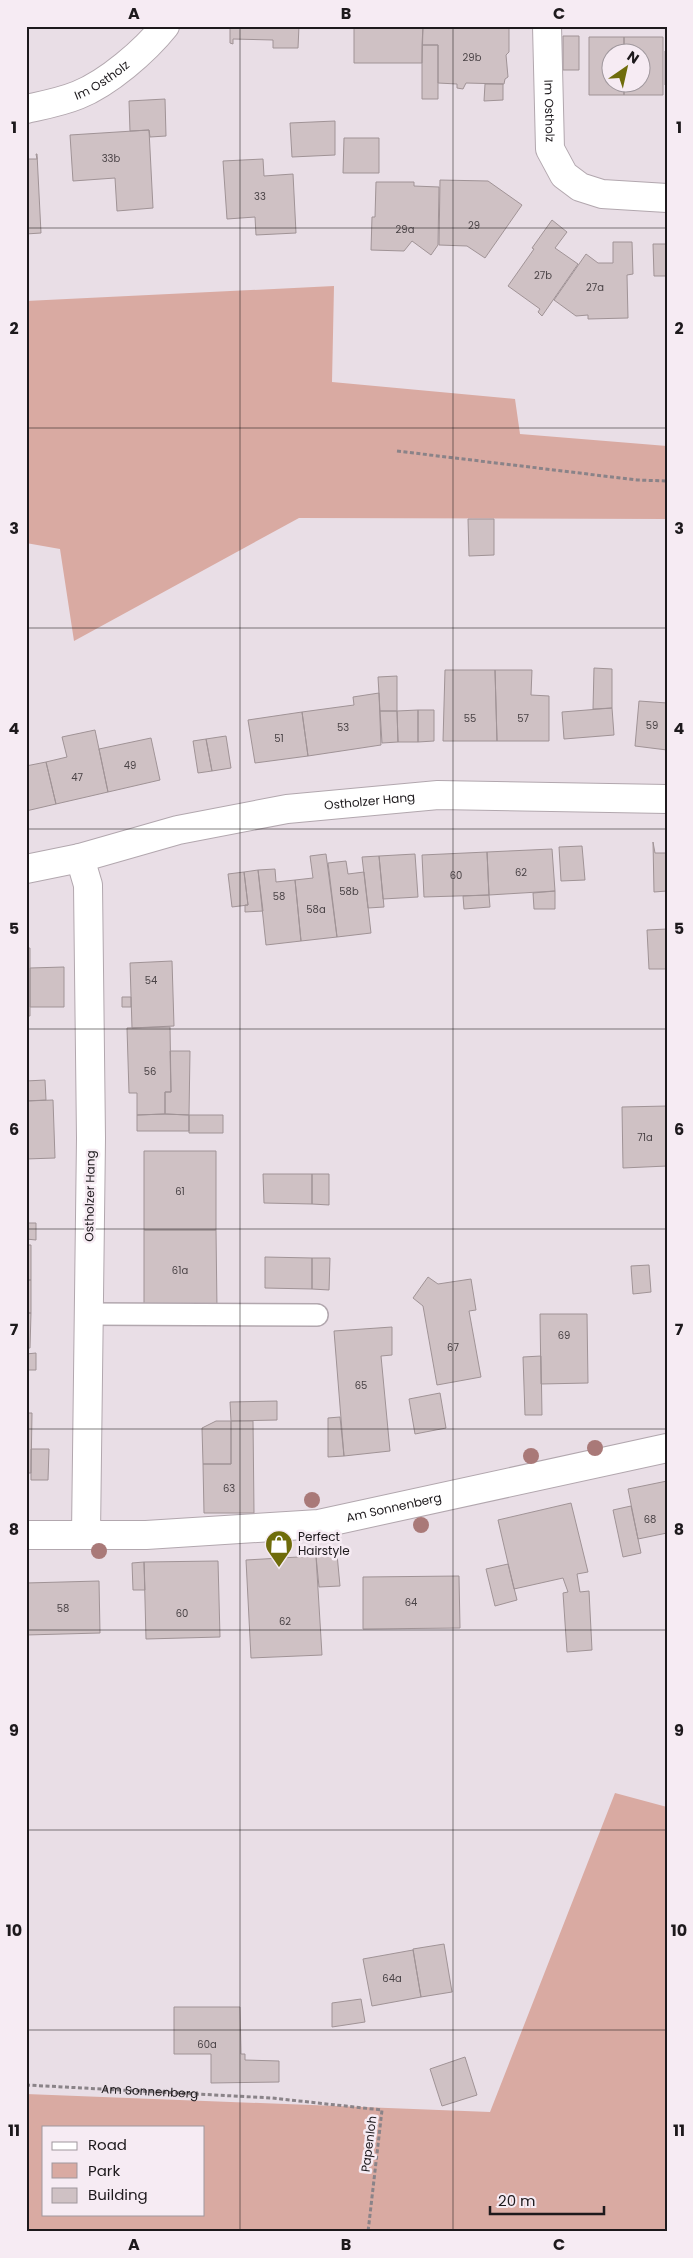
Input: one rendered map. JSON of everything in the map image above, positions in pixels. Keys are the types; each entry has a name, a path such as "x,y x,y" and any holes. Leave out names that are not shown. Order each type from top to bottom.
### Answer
{"street":[{"name":"Im Ostholz","path":"26,109 60,102 96,86 136,55 165,26"},
{"name":"Im Ostholz","path":"547,26 550,149 564,175 580,187 602,194 667,198"},
{"name":"Ostholzer Hang","path":"26,869 80,858 178,830 286,809 364,800 438,796 667,799"},
{"name":"Ostholzer Hang","path":"80,858 88,885 91,1138 86,1535"},
{"name":"Am Sonnenberg","path":"26,1535 146,1535 318,1524 667,1448"}],"lane":[{"path":"88,1314 317,1315"}],"path":[{"path":"397,451 636,480 667,481"},
{"name":"Am Sonnenberg","path":"26,2085 272,2098"},
{"name":"Papenloh","path":"272,2098 382,2110 368,2232"}],"green space":[{"path":"334,286 332,382 515,399 520,434 667,446 667,519 299,518 74,641 60,549 26,543 26,301"},
{"path":"615,1793 667,1807 667,2232 26,2232 26,2094 490,2112"}],"building":[{"path":"230,26 299,26 298,48 273,48 273,40 233,39 233,44 230,43"},
{"path":"354,26 423,26 422,63 354,63"},
{"path":"423,26 509,26 509,52 506,55 508,77 505,79 504,84 466,83 463,89 457,88 457,84 438,83 438,45 422,45"},
{"path":"563,36 579,36 579,70 563,70"},
{"path":"589,37 624,37 624,42 600,42 600,92 624,92 624,95 589,95"},
{"path":"624,37 663,37 663,95 624,95 624,92 650,92 650,42 624,42"},
{"path":"422,45 438,45 438,99 422,99"},
{"path":"665,51 667,51 667,85 665,85"},
{"path":"485,84 503,84 503,100 484,101"},
{"path":"165,99 166,136 150,137 149,130 130,131 129,101"},
{"path":"335,121 335,155 292,157 290,123"},
{"path":"149,130 153,208 117,211 115,178 73,181 70,135"},
{"path":"344,138 379,138 379,173 343,173"},
{"path":"37,154 41,233 26,234 26,159 37,159"},
{"path":"263,159 264,176 293,174 296,233 256,235 255,217 227,219 223,161"},
{"path":"440,180 488,181 522,205 485,258 467,246 439,245"},
{"path":"376,182 414,182 414,186 439,187 438,245 431,255 412,241 404,251 371,250 372,217 375,217"},
{"path":"552,220 567,232 555,248 578,264 542,316 538,312 540,309 508,286"},
{"path":"613,242 632,242 633,274 627,275 628,318 588,319 588,315 576,316 554,300 586,254 598,263 613,263"},
{"path":"653,244 667,244 667,276 654,276"},
{"path":"468,519 494,519 494,555 469,556"},
{"path":"594,668 612,669 612,708 593,709"},
{"path":"445,670 495,670 497,741 443,741"},
{"path":"495,670 532,670 531,695 549,696 549,741 497,741"},
{"path":"397,676 397,711 380,711 378,677"},
{"path":"379,693 381,745 308,756 302,712 354,705 353,697"},
{"path":"639,701 667,703 667,750 635,746"},
{"path":"612,708 614,735 564,739 562,712"},
{"path":"418,710 418,742 398,742 397,711"},
{"path":"418,710 434,710 434,741 418,742"},
{"path":"380,711 397,711 398,742 382,743"},
{"path":"302,712 308,756 255,763 248,720"},
{"path":"95,730 108,792 56,804 46,762 67,757 62,737"},
{"path":"226,736 231,768 212,771 206,739"},
{"path":"151,738 160,780 108,792 99,749"},
{"path":"206,739 212,771 198,773 193,741"},
{"path":"46,762 56,804 26,811 26,766"},
{"path":"653,842 655,853 667,853 667,891 654,892"},
{"path":"582,846 585,880 561,881 559,847"},
{"path":"552,849 555,891 489,895 487,852"},
{"path":"487,852 489,895 424,897 422,855"},
{"path":"326,854 337,937 301,941 295,880 313,878 310,856"},
{"path":"415,854 418,897 383,899 379,856"},
{"path":"379,856 384,907 368,908 362,857"},
{"path":"346,861 348,874 364,872 371,933 337,937 328,863"},
{"path":"275,869 276,882 295,880 301,941 266,945 258,870"},
{"path":"258,870 263,911 245,912 245,905 248,905 244,872"},
{"path":"244,872 248,905 232,907 228,874"},
{"path":"555,891 555,909 534,909 533,893"},
{"path":"489,895 490,907 464,909 463,896"},
{"path":"667,929 667,980 666,969 649,969 647,930"},
{"path":"26,948 30,948 30,1016 26,1016"},
{"path":"172,961 174,1026 132,1028 130,963"},
{"path":"64,967 64,1007 30,1007 30,968"},
{"path":"122,997 131,997 131,1007 122,1007"},
{"path":"170,1027 171,1092 165,1092 165,1114 137,1115 137,1093 129,1093 127,1028"},
{"path":"170,1051 190,1051 189,1115 165,1114 165,1092 171,1092"},
{"path":"45,1080 46,1100 26,1101 26,1081"},
{"path":"53,1100 55,1158 26,1159 26,1101"},
{"path":"667,1106 667,1166 623,1168 622,1107"},
{"path":"137,1115 189,1115 189,1131 137,1131"},
{"path":"189,1115 223,1115 223,1133 189,1133"},
{"path":"144,1151 216,1151 216,1230 144,1230"},
{"path":"263,1174 312,1174 312,1204 264,1203"},
{"path":"312,1174 329,1174 329,1205 312,1204"},
{"path":"26,1223 36,1223 36,1240 26,1239"},
{"path":"144,1230 216,1230 217,1309 144,1309"},
{"path":"26,1245 31,1245 31,1280 26,1280"},
{"path":"265,1257 312,1258 312,1289 265,1288"},
{"path":"312,1258 330,1258 329,1290 312,1289"},
{"path":"649,1265 651,1292 633,1294 631,1266"},
{"path":"428,1277 438,1284 471,1279 476,1310 469,1311 481,1377 437,1385 423,1306 413,1298"},
{"path":"26,1280 31,1280 31,1313 26,1313"},
{"path":"26,1313 31,1313 30,1348 26,1348"},
{"path":"540,1314 587,1314 588,1383 541,1384"},
{"path":"392,1327 392,1355 381,1356 390,1451 344,1456 334,1331"},
{"path":"36,1353 36,1370 26,1370 26,1354"},
{"path":"541,1356 542,1415 525,1415 523,1357"},
{"path":"440,1393 446,1428 415,1434 409,1399"},
{"path":"277,1401 277,1420 231,1421 230,1402"},
{"path":"26,1413 32,1413 31,1473 26,1473"},
{"path":"340,1417 344,1456 328,1457 328,1418"},
{"path":"216,1421 231,1421 231,1464 203,1464 202,1428"},
{"path":"231,1421 253,1421 254,1513 204,1513 203,1464 231,1464"},
{"path":"31,1449 49,1449 48,1480 31,1480"},
{"path":"667,1481 667,1533 638,1539 628,1489"},
{"path":"571,1503 588,1572 577,1574 580,1592 589,1591 592,1650 567,1652 563,1593 568,1592 563,1578 514,1589 498,1520"},
{"path":"631,1506 641,1553 623,1557 613,1510"},
{"path":"337,1554 340,1586 319,1587 316,1556"},
{"path":"316,1556 322,1655 251,1658 246,1560"},
{"path":"218,1561 220,1637 146,1639 144,1562"},
{"path":"144,1562 145,1590 133,1590 132,1563"},
{"path":"508,1564 517,1600 495,1606 486,1569"},
{"path":"459,1576 460,1628 363,1629 363,1577"},
{"path":"99,1581 100,1633 26,1635 26,1583"},
{"path":"444,1944 452,1992 421,1997 413,1949"},
{"path":"413,1950 421,1997 372,2006 363,1959"},
{"path":"361,1999 365,2022 332,2027 332,2003"},
{"path":"174,2007 240,2007 241,2054 245,2054 245,2060 279,2061 279,2082 211,2083 211,2054 174,2054"},
{"path":"465,2057 477,2095 442,2106 430,2069"}],"place":[{"name":"Perfect Hairstyle","path":"279,1568"}]}
